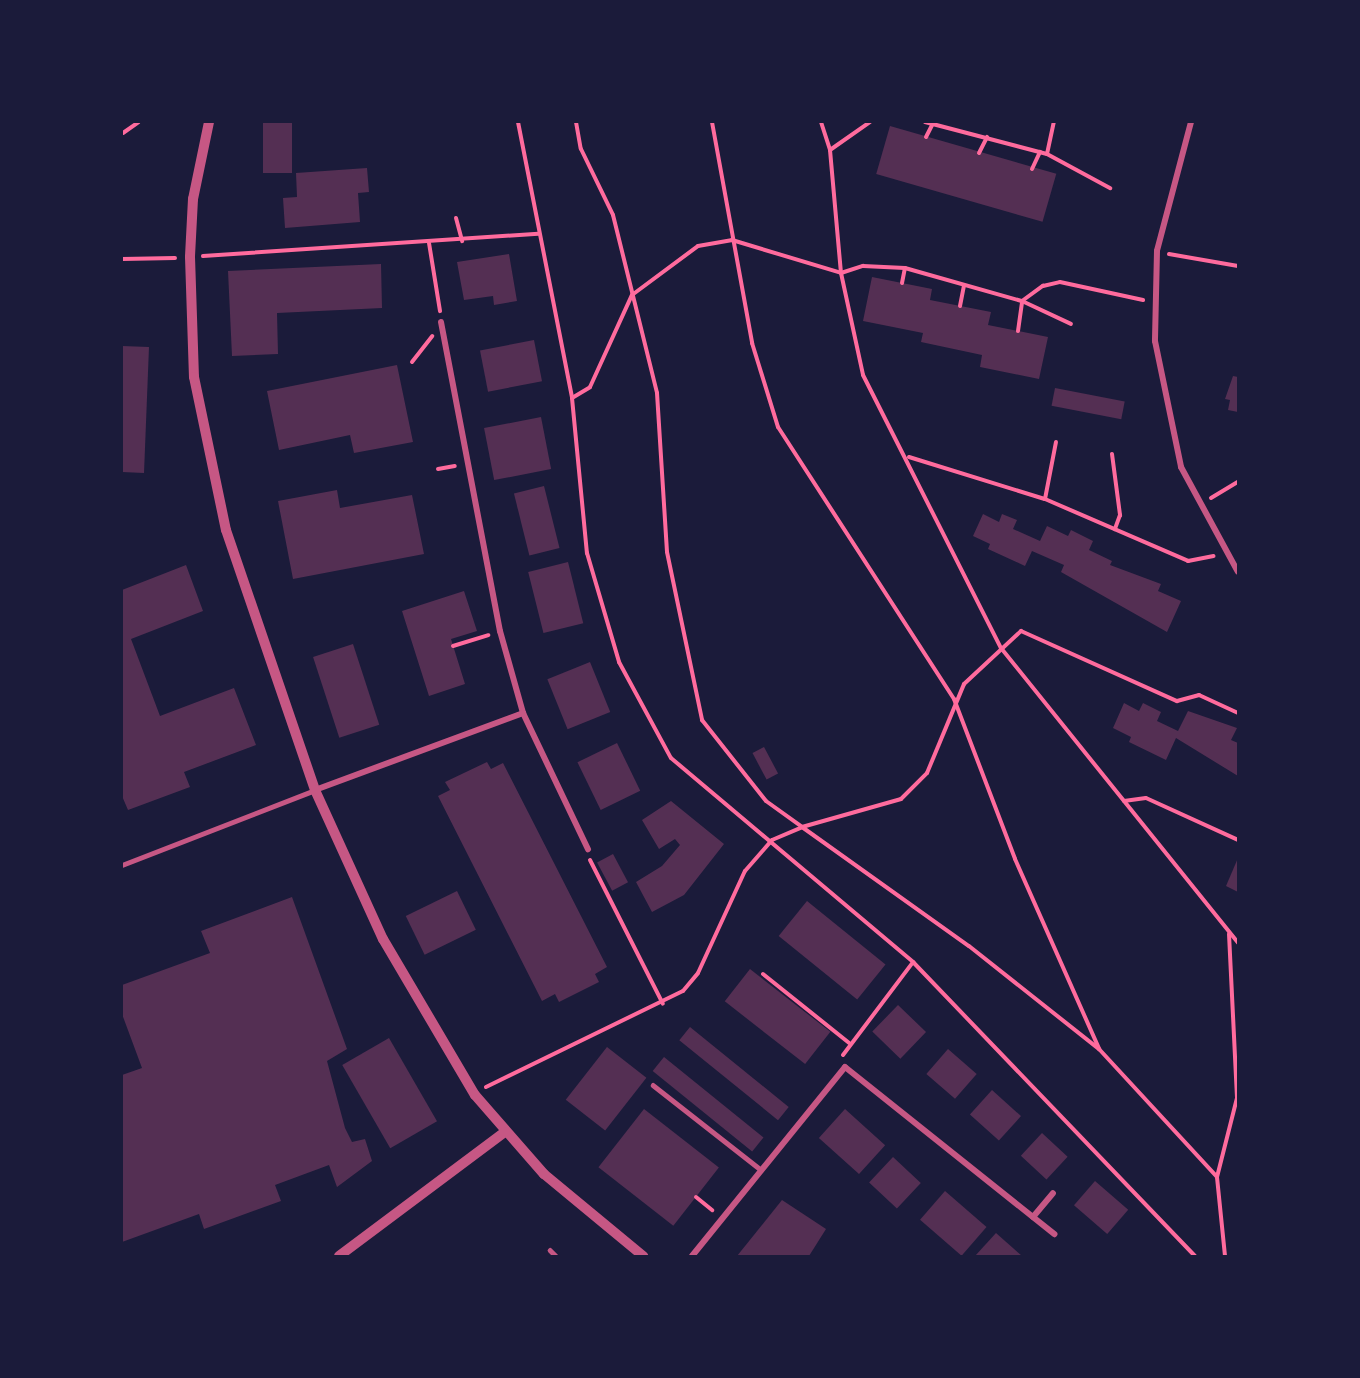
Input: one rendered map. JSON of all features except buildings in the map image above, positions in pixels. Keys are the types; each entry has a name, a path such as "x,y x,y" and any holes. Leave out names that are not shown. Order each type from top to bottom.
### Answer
{"street":[{"path":"209,122 193,199 190,256 190,345 217,491 315,790 388,948 475,1095 544,1174 643,1257"},
{"path":"1191,122 1157,251 1153,303 1168,421 1199,504 1224,551 1239,572"},
{"path":"441,322 500,631 523,713 588,849"},
{"path":"315,790 523,713"},
{"path":"692,1257 845,1067 1054,1234"},
{"path":"339,1257 505,1132"},
{"path":"1033,1217 1053,1193"}],"lane":[{"path":"122,865 315,790"},
{"path":"653,1085 760,1170"},
{"path":"550,1250 556,1257"}],"path":[{"path":"123,133 139,122"},
{"path":"518,122 538,234 572,398 587,554 619,662 671,758 772,840 913,962 1195,1257"},
{"path":"576,122 581,150 613,215 657,393 667,552 702,720 766,801 969,946 1099,1049 1217,1177"},
{"path":"712,122 752,343 778,427 954,699 1015,859 1099,1049"},
{"path":"821,122 830,150 841,273 863,375 908,457 1001,648 1229,934 1239,943"},
{"path":"830,150 870,122"},
{"path":"925,122 1047,154 1110,188"},
{"path":"1047,154 1054,122"},
{"path":"926,137 933,123"},
{"path":"980,153 987,137"},
{"path":"1032,169 1040,152"},
{"path":"456,218 462,240"},
{"path":"190,256 429,243 538,234"},
{"path":"572,398 590,387 632,295 698,246 732,240 841,273 863,266 905,268 1022,301 1071,324"},
{"path":"412,362 441,322 429,243"},
{"path":"1157,251 1239,266"},
{"path":"122,260 158,259"},
{"path":"902,283 905,268"},
{"path":"1018,331 1022,301 1043,286 1060,282 1153,303"},
{"path":"960,306 964,285"},
{"path":"1045,499 1056,442"},
{"path":"1112,454 1120,515 1115,529"},
{"path":"908,457 1045,499 1188,561 1224,551"},
{"path":"1199,504 1239,482"},
{"path":"453,646 500,631"},
{"path":"475,1095 501,1076 663,1004 698,973 745,871 772,840 802,827 901,799 927,773 954,699 1001,648 1021,631 1177,700 1199,695 1239,713"},
{"path":"1124,801 1146,798 1239,840"},
{"path":"588,849 663,1004"},
{"path":"1225,1257 1217,1177 1238,1098 1229,934"},
{"path":"845,1067 842,1052 913,962"},
{"path":"763,974 849,1043"},
{"path":"696,1197 712,1210"}]}
